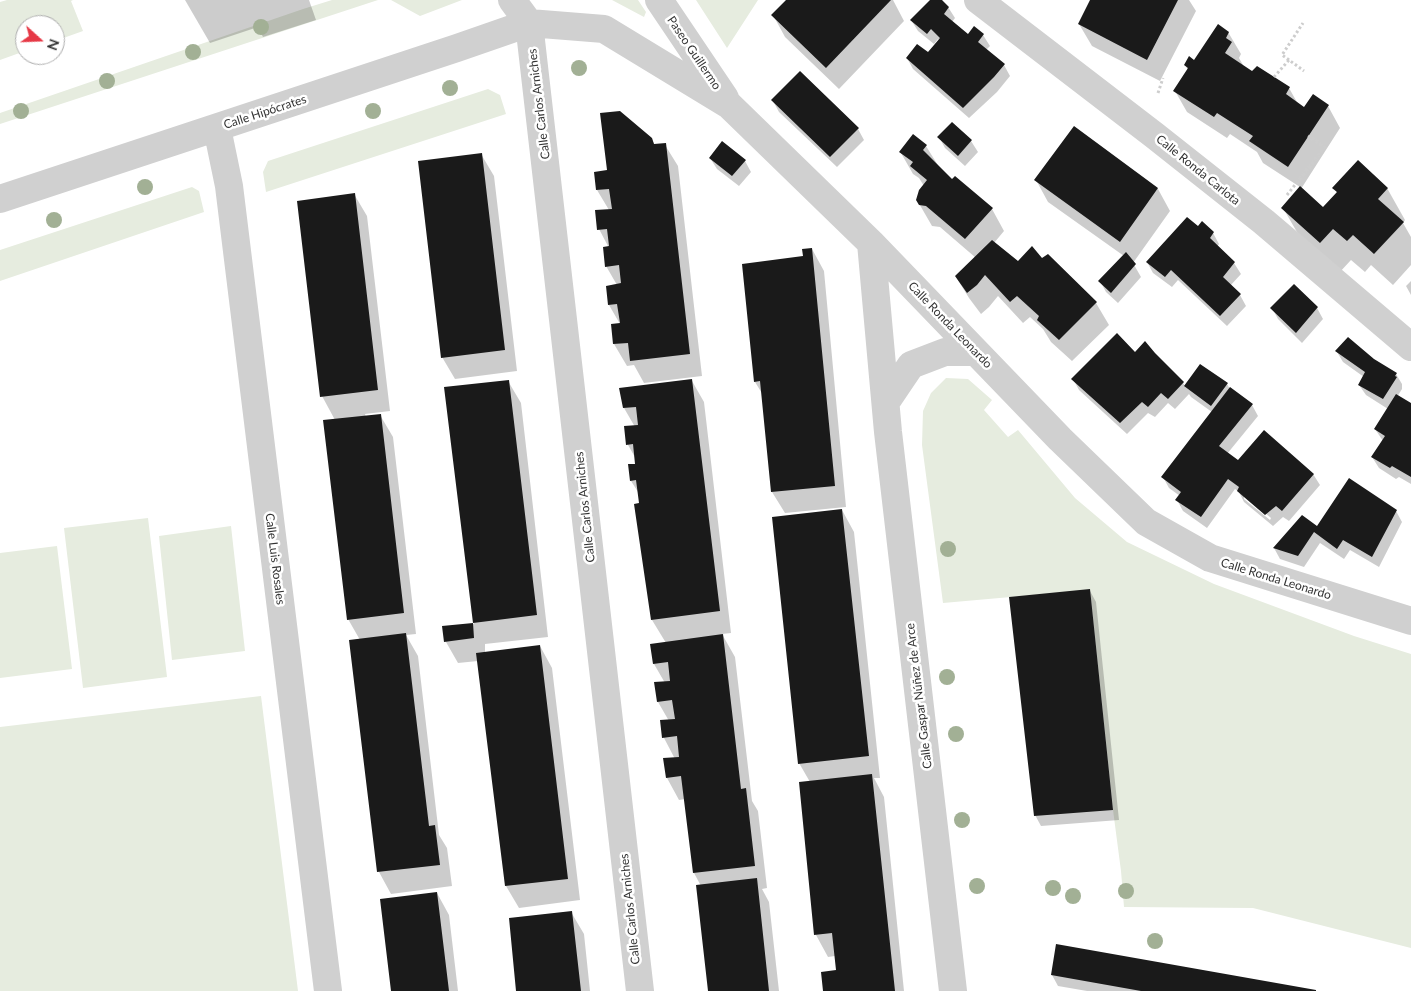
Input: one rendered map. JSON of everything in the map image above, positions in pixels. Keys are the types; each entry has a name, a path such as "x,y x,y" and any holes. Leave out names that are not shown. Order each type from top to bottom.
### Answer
{"street":[{"path":"512,0 529,22"},
{"name":"Paseo Guillermo","path":"659,0 729,106"},
{"name":"Calle Ronda Carlota","path":"978,0 1256,216 1411,347"},
{"name":"Calle Ronda Leonardo","path":"529,22 604,29 729,106 871,243 1060,439 1146,522 1210,558 1411,621"},
{"name":"Calle Hipócrates","path":"0,198 216,128 529,22"},
{"name":"Calle Carlos Arniches","path":"529,22 640,991"},
{"name":"Calle Luis Rosales","path":"216,128 229,186 328,991"},
{"name":"Calle Gaspar Núñez de Arce","path":"871,243 886,402 953,991"},
{"path":"886,402 912,365 945,352 976,352"}],"path":[{"path":"1303,24 1282,55 1304,71"},
{"path":"1274,77 1289,60"},
{"path":"1284,198 1325,147 1308,136"}],"shaded area":[{"path":"7,0 73,0 71,1 83,31 65,37 65,15 15,15 15,55 0,60 0,2"},
{"path":"332,0 378,0 0,124 0,113"},
{"path":"391,0 462,0 420,16"},
{"path":"612,0 638,0 646,12 644,17"},
{"path":"696,0 758,0 727,48"},
{"path":"488,89 500,95 506,114 266,192 263,172 268,161"},
{"path":"192,187 199,191 204,212 0,281 0,250"},
{"path":"946,378 968,379 992,400 984,410 1008,437 1018,430 1075,498 1127,542 1214,584 1354,636 1411,654 1411,948 1253,908 1124,907 1090,590 943,603 922,445 923,411 931,393"},
{"path":"148,518 167,677 83,688 64,528"},
{"path":"231,526 245,651 172,660 159,536"},
{"path":"57,546 72,669 0,678 0,553"},
{"path":"261,696 298,991 0,991 0,727"}],"building":[{"path":"786,0 891,0 826,68 771,15"},
{"path":"930,0 942,0 949,7 944,14 968,34 974,26 984,34 978,42 1005,64 963,108 906,58 917,44 928,52 940,38 931,29 927,34 910,20"},
{"path":"1090,0 1178,0 1147,60 1078,24"},
{"path":"1218,24 1229,32 1226,38 1232,42 1225,53 1252,71 1257,66 1290,87 1286,94 1304,107 1313,94 1329,105 1288,167 1249,141 1253,136 1217,113 1214,117 1173,91 1188,68 1184,65 1189,56 1194,60"},
{"path":"800,71 859,128 830,157 771,100"},
{"path":"620,111 652,138 654,144 666,143 690,354 630,361 628,343 613,344 611,324 620,323 617,304 608,305 606,286 621,283 619,265 605,267 603,247 609,246 607,229 597,230 595,210 612,209 609,189 596,190 594,172 607,170 600,113"},
{"path":"952,122 972,140 958,156 937,137"},
{"path":"1074,126 1158,188 1120,242 1034,180"},
{"path":"913,134 927,145 923,150 952,179 955,176 993,208 965,239 926,206 919,205 916,200 919,190 927,180 910,166 913,162 899,152"},
{"path":"722,141 746,160 732,176 709,158"},
{"path":"482,153 505,350 441,358 418,161"},
{"path":"1358,160 1388,188 1378,199 1404,222 1374,254 1353,235 1347,241 1333,229 1320,243 1281,208 1300,186 1323,207 1337,192 1332,188"},
{"path":"355,193 378,390 320,397 297,201"},
{"path":"1187,217 1198,226 1202,221 1214,232 1210,238 1235,262 1223,277 1241,294 1220,316 1171,270 1165,277 1146,262"},
{"path":"992,240 1018,261 1032,246 1042,258 1048,254 1097,302 1059,340 1037,320 1039,316 1017,296 1010,302 985,275 967,293 955,276"},
{"path":"812,248 835,486 771,492 760,381 754,382 742,264 803,256 802,249"},
{"path":"1126,252 1136,264 1111,293 1098,281"},
{"path":"1294,284 1318,307 1296,333 1270,308"},
{"path":"1117,333 1135,352 1145,341 1184,382 1168,399 1161,393 1148,407 1142,402 1120,423 1071,379"},
{"path":"1348,337 1374,359 1397,373 1395,376 1397,377 1383,399 1358,385 1365,372 1335,351"},
{"path":"1200,364 1228,383 1211,406 1184,386"},
{"path":"692,379 720,611 651,620 634,504 639,503 636,480 630,481 628,464 635,464 633,444 626,445 624,426 638,425 636,407 623,408 619,388"},
{"path":"509,380 537,615 473,623 444,387"},
{"path":"1230,387 1253,404 1219,446 1238,460 1264,430 1314,474 1282,511 1276,506 1265,515 1237,491 1239,487 1228,479 1201,517 1175,500 1181,492 1161,477"},
{"path":"1396,394 1411,403 1411,477 1371,457 1385,436 1374,429"},
{"path":"381,414 404,613 347,620 323,420"},
{"path":"1349,478 1397,510 1372,557 1343,540 1337,549 1314,532 1298,556 1273,548 1302,515 1317,526"},
{"path":"842,509 869,756 798,764 772,517"},
{"path":"1090,589 1113,810 1034,816 1009,597"},
{"path":"473,623 474,638 444,642 442,626"},
{"path":"406,633 429,826 435,825 440,865 377,872 349,640"},
{"path":"723,634 741,789 746,788 755,866 693,873 681,776 666,778 663,758 679,757 677,736 662,738 660,720 675,719 672,700 657,702 654,682 670,681 668,662 653,664 650,644"},
{"path":"540,645 568,879 505,886 476,653"},
{"path":"872,774 895,991 823,991 821,972 836,970 832,933 814,935 799,782"},
{"path":"757,878 769,991 708,991 696,885"},
{"path":"437,892 449,991 391,991 380,899"},
{"path":"572,911 581,991 516,991 509,918"},
{"path":"1056,944 1316,991 1141,991 1051,975"}]}
